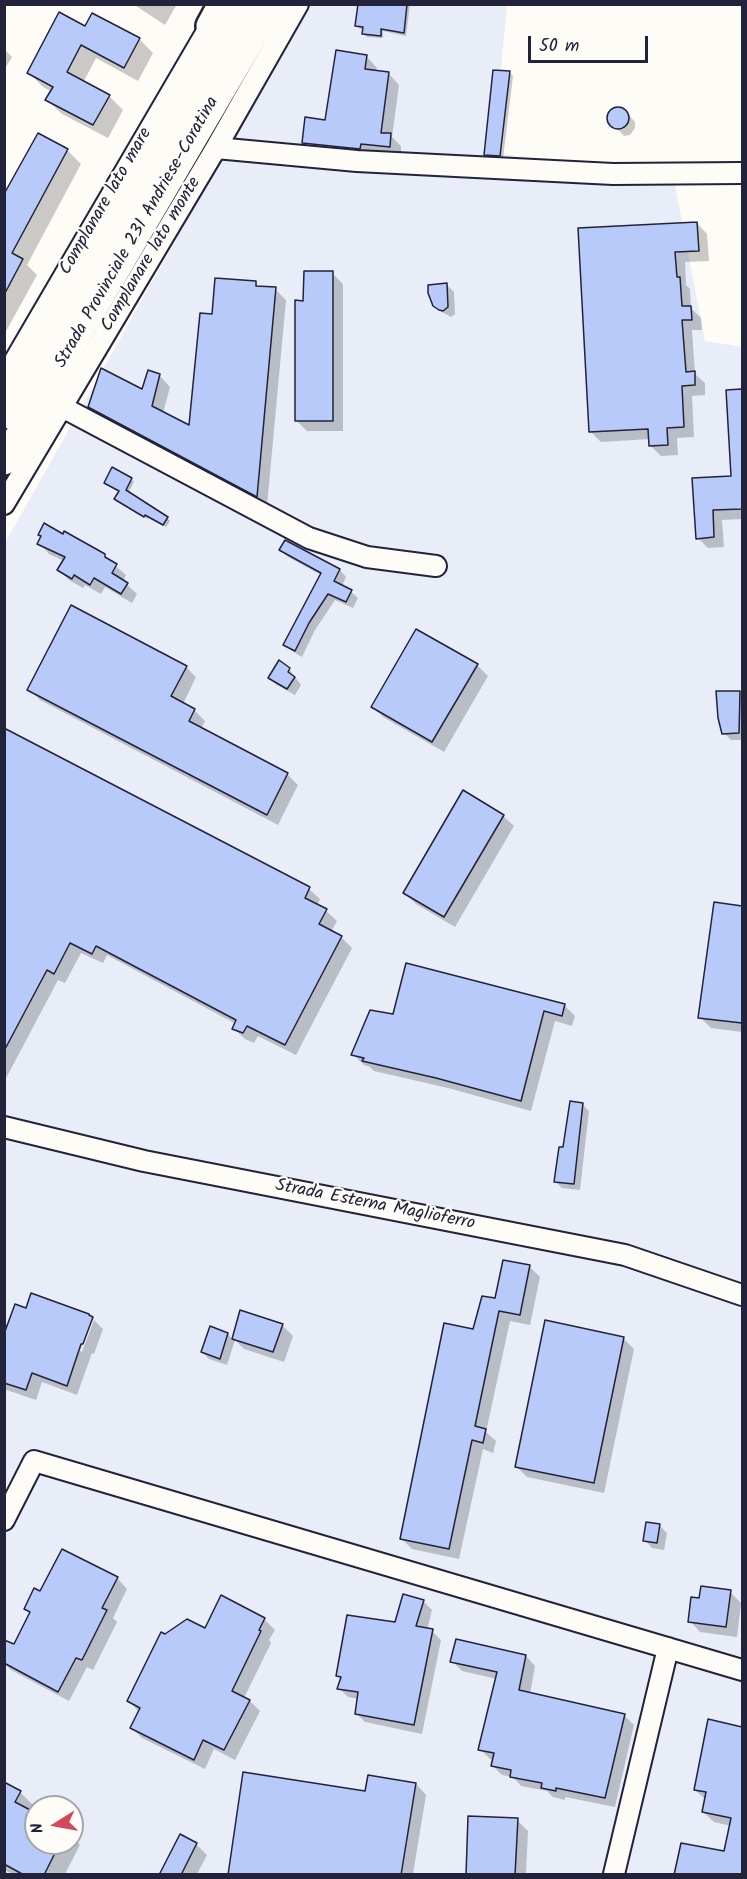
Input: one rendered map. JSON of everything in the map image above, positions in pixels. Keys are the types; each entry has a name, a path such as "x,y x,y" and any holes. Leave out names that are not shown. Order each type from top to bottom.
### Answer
{"highway":[{"name":"Strada Provinciale 231 Andriese-Coratina","path":"4,415 249,4"},
{"name":"Strada Provinciale 231 Andriese-Coratina","path":"4,461 272,4"}],"street":[{"name":"Complanare lato monte","path":"4,504 216,148 298,4"},
{"name":"Complanare lato mare","path":"4,379 216,15"},
{"path":"216,148 357,161 613,174 742,173"},
{"path":"62,407 309,538 367,557 436,566"},
{"name":"Strada Esterna Maglioferro","path":"4,1127 144,1161 625,1255 742,1295"},
{"path":"4,1520 34,1461 742,1670"},
{"path":"614,1875 668,1648"}],"shaded area":[{"path":"308,5 507,5 493,153 673,175 705,341 742,347 742,1874 5,1874 5,543"}],"building":[{"path":"358,4 407,4 404,33 381,29 381,36 362,34 363,27 355,26"},
{"path":"59,12 85,26 92,13 140,38 124,68 81,45 67,72 110,95 93,125 45,100 53,87 27,73"},
{"path":"336,50 367,55 365,69 389,72 381,133 391,133 390,147 361,144 360,149 302,143 305,117 325,120"},
{"path":"493,70 510,71 500,156 484,155"},
{"path":"618,107 626,110 629,118 626,126 618,129 610,126 607,118 610,110"},
{"path":"38,133 68,149 12,253 23,259 4,295 4,194"},
{"path":"697,222 699,251 675,252 682,306 691,306 692,320 682,320 686,372 695,371 695,385 682,386 684,427 667,428 668,445 649,446 648,429 589,432 578,228"},
{"path":"304,271 333,271 333,421 295,421 295,300 303,301"},
{"path":"215,278 256,281 256,286 276,287 257,497 88,407 101,368 142,389 148,370 160,374 152,406 189,425 200,313 212,314"},
{"path":"447,283 448,307 443,311 433,306 428,293 428,285"},
{"path":"742,389 742,509 713,510 714,537 696,539 692,478 731,476 726,390"},
{"path":"112,467 132,478 126,490 168,517 163,525 145,515 144,517 114,499 119,491 104,483"},
{"path":"44,523 63,534 64,531 105,554 105,557 117,564 112,573 128,583 121,594 94,578 90,585 74,575 72,579 57,570 65,557 37,544 41,536 38,535"},
{"path":"285,540 340,569 334,581 352,590 346,602 328,594 309,623 295,651 283,645 321,573 279,550"},
{"path":"71,605 187,666 171,696 195,709 189,721 288,773 267,815 27,690"},
{"path":"416,629 478,664 432,742 371,707"},
{"path":"279,660 290,668 288,672 295,677 287,689 268,678"},
{"path":"716,691 740,691 739,733 722,734"},
{"path":"4,728 310,887 305,898 327,909 319,924 342,936 285,1045 247,1026 243,1033 232,1029 236,1020 96,946 92,954 70,943 54,974 47,970 4,1051"},
{"path":"463,790 504,815 444,917 403,893"},
{"path":"714,902 742,906 742,1023 698,1018"},
{"path":"406,963 565,1004 562,1016 544,1011 521,1101 362,1061 364,1058 351,1055 370,1010 393,1014"},
{"path":"570,1101 583,1103 574,1184 554,1182 559,1147 563,1147"},
{"path":"503,1260 530,1265 520,1315 499,1311 475,1426 486,1429 483,1443 472,1440 449,1549 400,1539 444,1323 473,1329 482,1296 495,1298"},
{"path":"31,1293 93,1317 67,1386 32,1373 26,1390 4,1383 4,1334 15,1304 26,1308"},
{"path":"240,1310 283,1324 273,1352 232,1339"},
{"path":"545,1320 624,1337 594,1483 515,1467"},
{"path":"210,1326 228,1333 220,1359 201,1352"},
{"path":"646,1522 660,1524 657,1543 643,1541"},
{"path":"62,1549 118,1577 102,1608 107,1610 82,1660 76,1658 58,1692 4,1663 4,1640 14,1644 30,1612 24,1609 34,1588 40,1591"},
{"path":"701,1586 731,1590 726,1627 688,1622 691,1597 699,1598"},
{"path":"403,1594 424,1600 416,1626 433,1629 414,1725 355,1714 358,1692 337,1689 341,1677 336,1676 347,1615 395,1622"},
{"path":"221,1595 265,1618 232,1691 250,1700 224,1750 203,1740 194,1760 130,1728 140,1708 127,1701 161,1632 165,1634 187,1619 205,1628"},
{"path":"456,1639 526,1655 519,1690 625,1714 605,1798 556,1788 556,1791 541,1788 542,1783 510,1777 511,1770 491,1766 494,1753 478,1750 497,1672 450,1662"},
{"path":"708,1719 742,1727 742,1875 674,1875 681,1843 724,1851 731,1818 702,1812 706,1792 694,1790"},
{"path":"243,1772 365,1791 368,1775 416,1783 401,1875 228,1875"},
{"path":"4,1782 21,1791 15,1802 24,1807 24,1855 54,1855 44,1875 24,1875 4,1864"},
{"path":"468,1816 518,1818 515,1875 466,1875"},
{"path":"180,1834 197,1843 181,1875 159,1875"}]}
